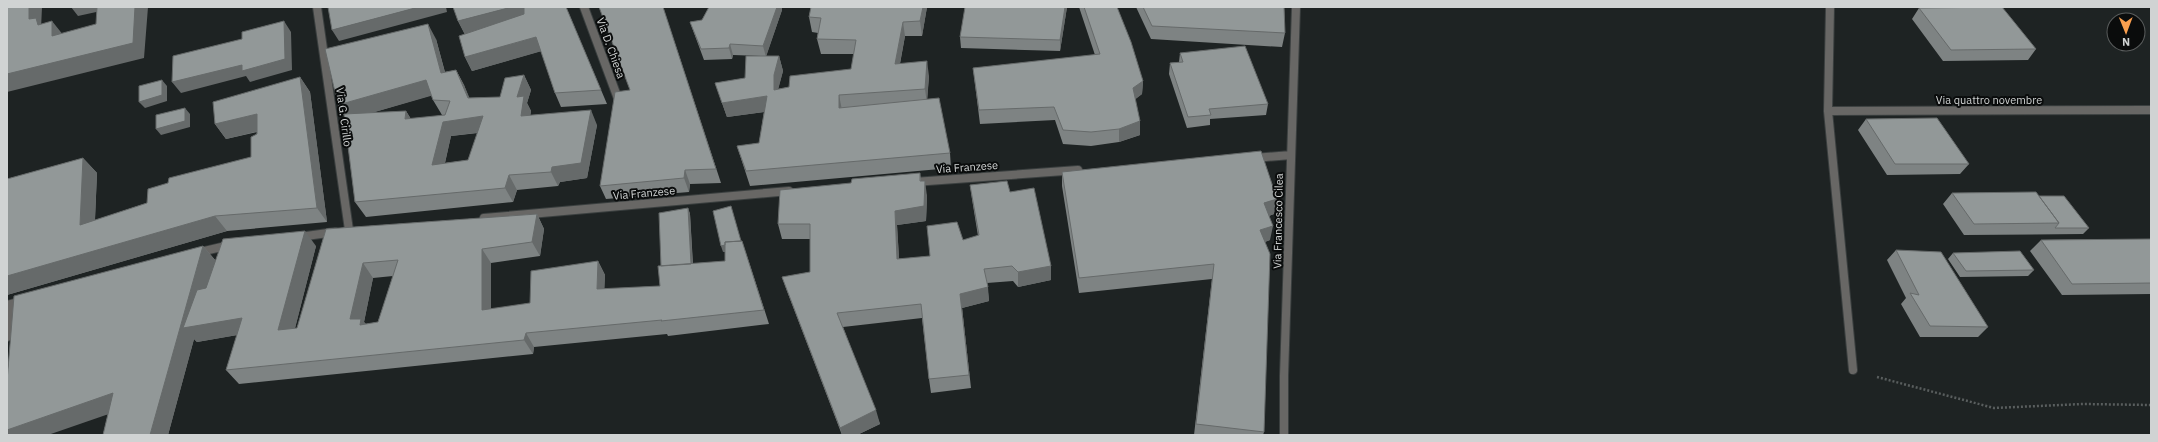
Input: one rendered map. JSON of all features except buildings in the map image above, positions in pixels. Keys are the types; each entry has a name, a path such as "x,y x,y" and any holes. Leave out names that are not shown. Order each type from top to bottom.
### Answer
{"street":[{"name":"Via G. Cirillo","path":"294,237 353,230 317,7"},
{"name":"Via D. Chiesa","path":"584,7 617,96"},
{"name":"Via Francesco Cilea","path":"1284,435 1283,389 1288,291 1296,7"},
{"path":"1830,7 1828,111 1853,370"},
{"name":"Via quattro novembre","path":"1828,111 2151,110"},
{"path":"1243,158 1291,155"},
{"name":"Via Franzese","path":"909,183 1084,170"},
{"name":"Via Franzese","path":"475,219 798,191"},
{"path":"185,257 223,246 238,244"},
{"path":"7,337 9,304 34,298"}],"path":[{"path":"1853,370 1994,408 2083,404 2151,405"}]}
